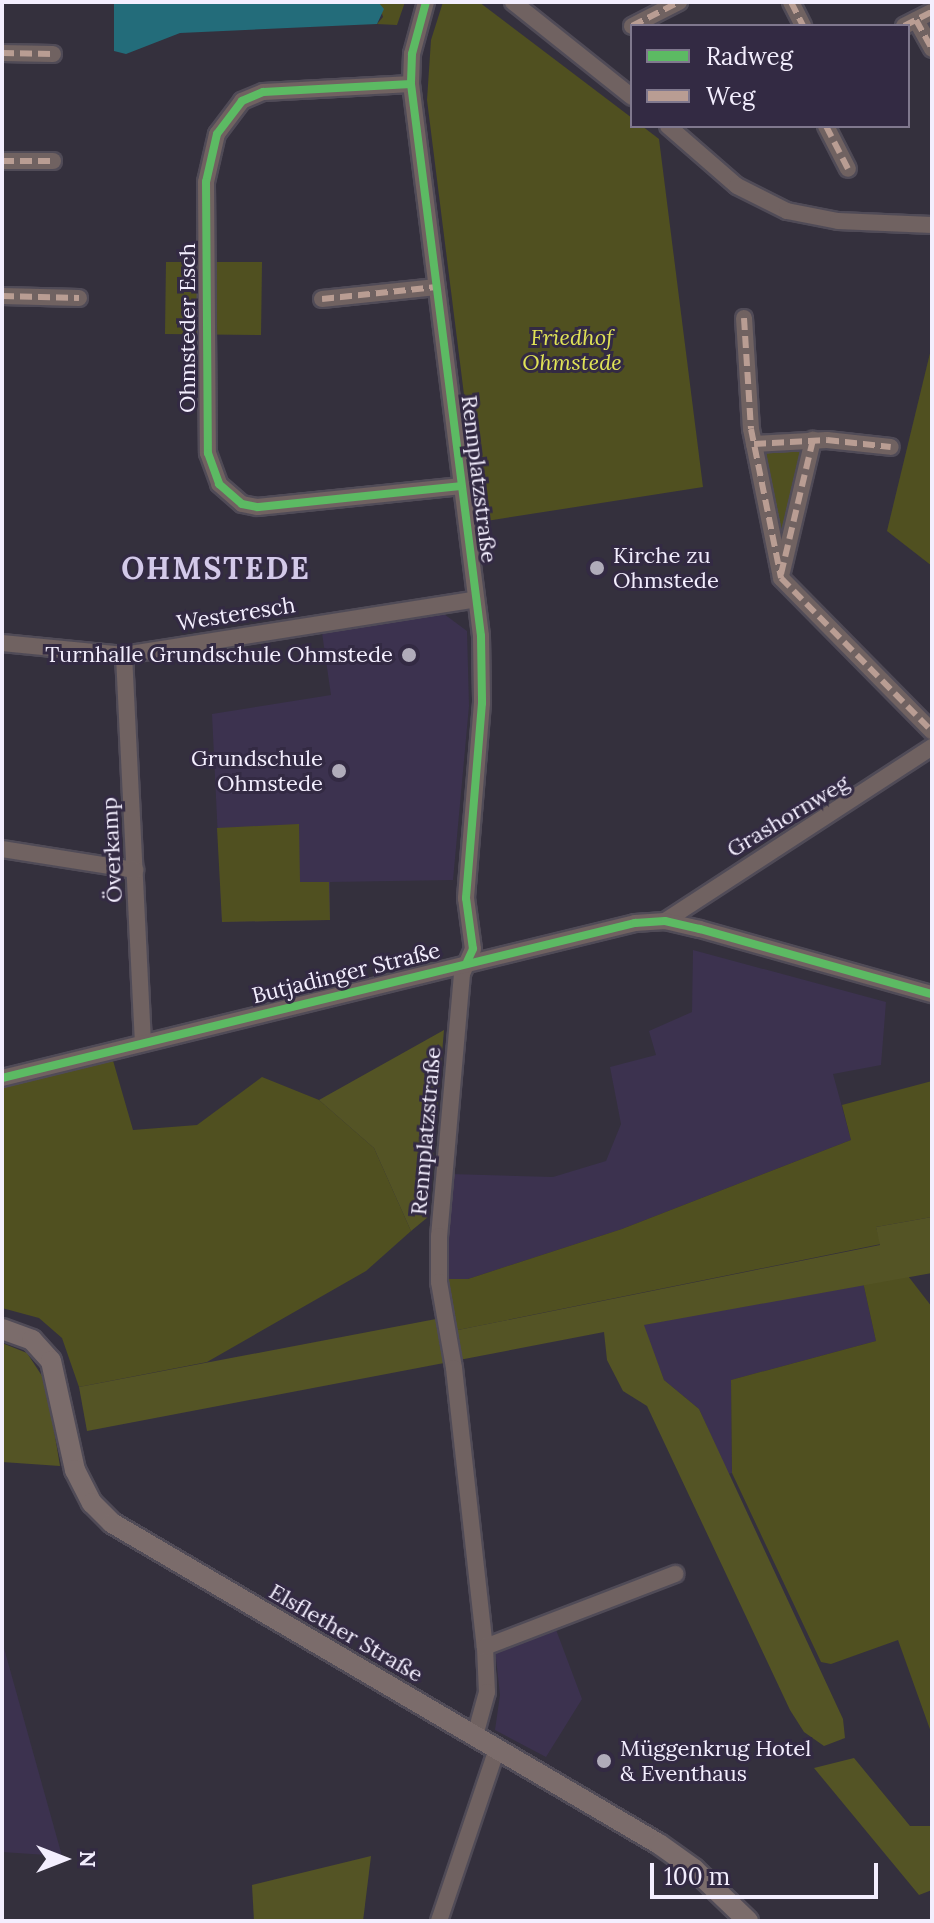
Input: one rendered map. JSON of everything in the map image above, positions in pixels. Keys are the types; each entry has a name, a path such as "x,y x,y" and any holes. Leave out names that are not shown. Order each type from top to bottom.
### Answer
{"main road":[{"name":"Elsflether Straße","path":"2,1329 32,1340 51,1361 75,1470 92,1503 112,1523 672,1852 748,1921"}],"street":[{"name":"Rennplatzstraße","path":"426,2 411,84 476,599 482,703 467,880 473,949 467,962 439,1236 444,1315 454,1364 485,1647 487,1692 475,1736"},
{"path":"513,2 630,95"},
{"path":"637,24 679,2"},
{"path":"791,2 802,24"},
{"path":"932,12 910,23 932,49"},
{"path":"2,53 53,54"},
{"name":"Ohmsteder Esch","path":"411,84 263,92 242,101 217,134 206,182 208,453 219,484 242,504 258,507 461,486"},
{"path":"670,128 737,186 787,211 838,221 932,225"},
{"path":"827,128 848,169"},
{"path":"2,161 53,161"},
{"path":"322,299 436,287"},
{"path":"2,296 79,298"},
{"path":"744,318 754,444 781,578 932,731"},
{"path":"754,444 813,440 891,447"},
{"path":"781,578 813,440"},
{"name":"Westeresch","path":"2,643 124,655 476,599"},
{"name":"Överkamp","path":"124,655 143,1043"},
{"name":"Grashornweg","path":"665,921 932,747"},
{"path":"2,849 135,870"},
{"name":"Butjadinger Straße","path":"2,1078 604,928 665,921 932,994"},
{"path":"485,1647 675,1574"},
{"path":"439,1921 497,1749"}],"shaded area":[{"name":"Grundschule Ohmstede","path":"444,614 467,631 469,706 453,880 330,882 330,920 222,922 212,714 331,695 322,633"},
{"path":"693,950 886,1002 881,1065 833,1074 851,1140 622,1229 468,1279 445,1279 450,1174 553,1177 606,1161 621,1124 610,1067 656,1055 649,1031 692,1012"},
{"path":"444,1030 428,1217 411,1231 374,1148 319,1100"},
{"path":"932,1217 932,1273 644,1325 664,1380 699,1409 843,1719 845,1738 824,1746 804,1732 790,1710 647,1406 623,1391 607,1360 604,1332 459,1360 453,1331 880,1245 876,1227"},
{"path":"863,1282 876,1341 731,1380 732,1473 728,1474 699,1409 664,1380 643,1325"},
{"path":"436,1319 444,1363 87,1431 79,1387"},
{"path":"2,1343 27,1353 46,1382 60,1466 2,1462"},
{"path":"555,1627 582,1699 546,1757 495,1730 500,1695 495,1649"},
{"path":"2,1641 62,1856 2,1852"},
{"path":"854,1758 910,1826 932,1826 932,1890 919,1895 814,1768"},
{"path":"371,1856 363,1921 254,1921 252,1885"}],"green space":[{"path":"336,2 405,2 397,25 377,24 383,17 379,3"},
{"name":"Friedhof Ohmstede","path":"443,2 479,2 630,116 630,128 645,128 659,139 703,487 480,522 427,100 431,40"},
{"path":"166,262 262,262 261,335 165,334"},
{"path":"932,349 932,566 887,531"},
{"path":"805,447 781,551 761,450"},
{"path":"299,824 300,882 329,882 330,920 222,922 217,828"},
{"path":"112,1057 133,1130 197,1125 262,1077 319,1100 374,1148 411,1231 366,1271 207,1362 79,1387 62,1338 39,1318 2,1308 2,1085"},
{"path":"932,1081 932,1217 876,1227 881,1244 453,1331 445,1279 468,1279 622,1229 851,1140 842,1105"},
{"path":"908,1276 932,1307 932,1735 898,1640 831,1664 821,1662 732,1473 731,1380 876,1341 863,1282"}],"water":[{"path":"114,2 379,3 384,9 377,24 180,33 126,54 114,51"}],"marked path":[{"path":"636,24 679,2"},
{"path":"791,2 802,24"},
{"path":"908,24 932,12"},
{"path":"916,20 932,49"},
{"path":"2,53 53,54"},
{"path":"827,128 848,169"},
{"path":"2,161 53,161"},
{"path":"322,299 436,287"},
{"path":"2,296 79,298"},
{"path":"744,318 751,429 781,578 932,731"},
{"path":"781,574 813,440"},
{"path":"754,444 827,440 891,447"}],"cycle path":[{"path":"426,2 412,54 411,84 481,636 482,703 466,898 473,949 467,962"},
{"path":"411,84 263,92 242,101 217,134 206,182 208,453 219,484 242,504 258,507 461,486"},
{"path":"2,1078 635,923 665,921 700,929 932,994"}],"place":[{"name":"Kirche zu Ohmstede","path":"597,568"},
{"name":"Turnhalle Grundschule Ohmstede","path":"409,655"},
{"name":"Grundschule Ohmstede","path":"339,771"},
{"name":"Müggenkrug Hotel & Eventhaus","path":"604,1761"}],"district":[{"name":"OHMSTEDE","path":"216,568"}]}
